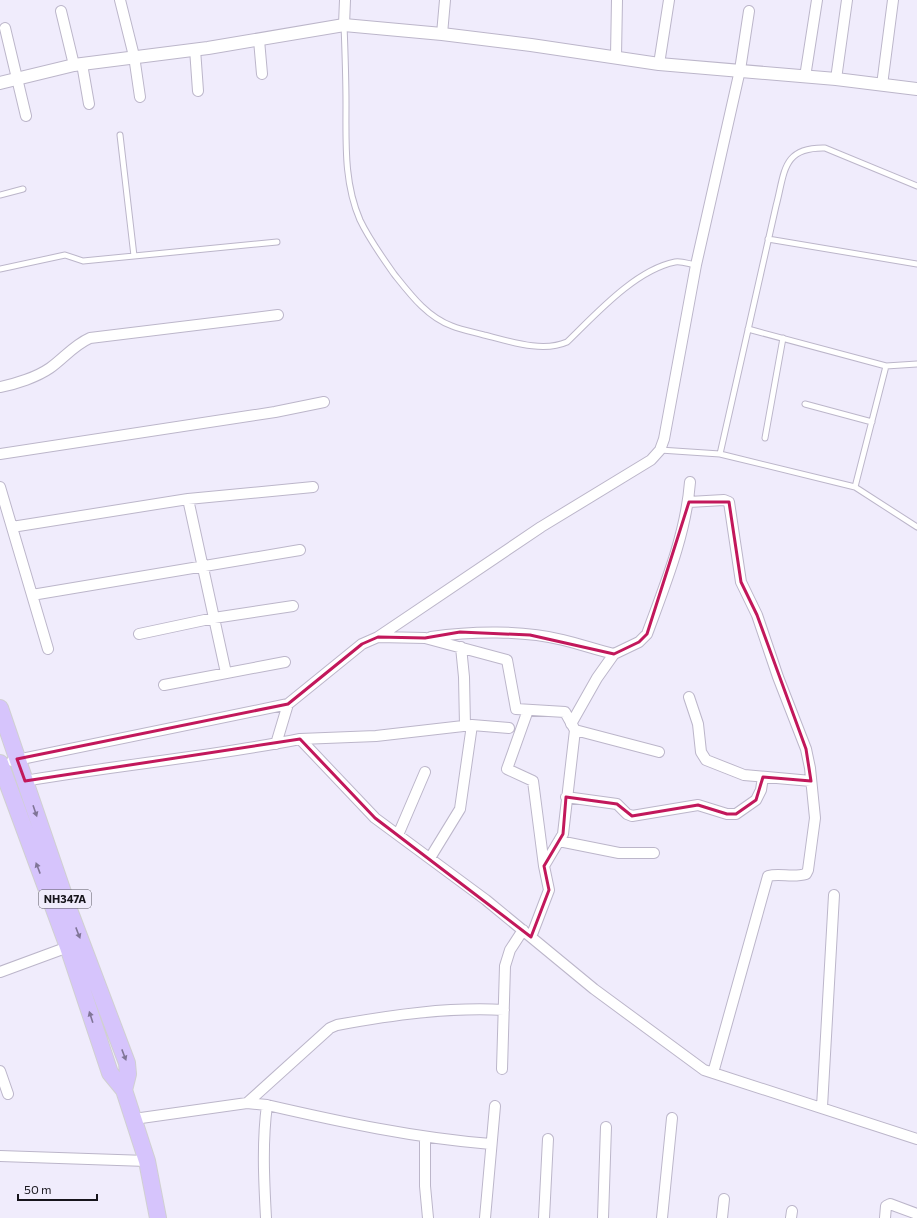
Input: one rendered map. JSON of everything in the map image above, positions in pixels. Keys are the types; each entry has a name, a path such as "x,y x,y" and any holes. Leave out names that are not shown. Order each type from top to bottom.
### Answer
{"highway":[{"name":"NH347A","path":"0,708 68,907 127,1062 128,1074 124,1090"},
{"name":"NH347A","path":"0,763 68,947 110,1073 124,1090 147,1161 158,1218"}],"street":[{"path":"120,0 134,56 140,97"},
{"path":"344,25 345,0"},
{"path":"442,34 445,0"},
{"path":"616,56 617,0"},
{"path":"659,64 669,0"},
{"path":"805,77 817,0"},
{"path":"836,79 847,0"},
{"path":"882,85 893,0"},
{"path":"61,11 89,104"},
{"path":"0,763 288,704 362,644 378,637 541,527 651,460 660,450 664,439 696,265 740,70 749,11"},
{"path":"0,82 78,64 259,40 344,25 442,34 616,56 659,64 836,79 917,89"},
{"path":"5,28 26,116"},
{"path":"259,40 262,74"},
{"path":"195,49 198,91"},
{"path":"0,387 49,369 73,347 90,338 278,315"},
{"path":"0,454 275,412 324,402"},
{"path":"544,866 563,834 566,797 572,770 573,727 597,678 614,654 639,642 647,634 675,552 689,502 690,482"},
{"path":"12,527 188,499 313,486"},
{"path":"0,487 48,649"},
{"path":"188,499 226,673"},
{"path":"689,502 724,500 729,502 741,582 757,615 778,677 806,749 811,781 814,818 808,870 806,874 798,877 775,874 768,876 713,1073"},
{"path":"32,595 300,550"},
{"path":"139,634 214,618 293,606"},
{"path":"378,637 425,638 460,632 530,634 562,640 614,654"},
{"path":"425,638 506,660 516,709 565,712 573,727 659,752"},
{"path":"430,858 460,809 468,726 460,647"},
{"path":"164,685 285,662"},
{"path":"689,696 698,724 701,752 706,760 744,775 811,781"},
{"path":"276,744 288,704"},
{"path":"528,710 506,769 533,781 544,866 549,890 531,937"},
{"path":"25,781 90,770 241,751 300,739 376,736 468,726 508,728"},
{"path":"300,739 375,818 486,900 594,989 704,1070 917,1139"},
{"path":"398,835 425,772"},
{"path":"566,797 617,804 627,814 632,816 698,805 727,814 736,814 756,800 761,790 763,777"},
{"path":"559,841 619,853 654,853"},
{"path":"822,1107 834,895"},
{"path":"502,1069 505,966 510,950 523,930"},
{"path":"0,972 68,947"},
{"path":"247,1103 330,1028 337,1025 449,1009 470,1008 504,1010"},
{"path":"0,1071 8,1094"},
{"path":"134,1119 247,1103 267,1105 425,1137 491,1144"},
{"path":"266,1218 264,1184 265,1123 267,1105"},
{"path":"485,1218 495,1106"},
{"path":"662,1218 672,1118"},
{"path":"603,1218 606,1127"},
{"path":"425,1137 425,1186 428,1218"},
{"path":"544,1218 548,1139"},
{"path":"0,1156 147,1161"},
{"path":"722,1218 724,1198"},
{"path":"885,1218 886,1206 890,1204 917,1214"}],"lane":[{"path":"344,25 345,151 348,180 360,220 380,255 404,286 423,308 437,319 452,326 491,337 528,345 556,347 567,342 624,289 652,271 676,262 696,265"},
{"path":"120,135 134,256"},
{"path":"720,454 768,239 786,166 794,154 801,150 811,148 825,148 917,186"},
{"path":"0,195 23,189"},
{"path":"768,239 917,264"},
{"path":"0,269 65,255 83,261 277,242"},
{"path":"748,329 886,366 917,364"},
{"path":"765,438 783,338"},
{"path":"854,487 886,366"},
{"path":"805,404 872,422"},
{"path":"660,450 720,454 854,487 917,527"}],"highlighted area":[{"path":"689,502 729,502 741,582 757,615 806,749 811,781 763,777 756,800 736,814 727,814 698,805 632,816 617,804 566,797 563,834 544,866 549,890 531,937 375,818 300,739 25,781 17,759 288,704 362,644 378,637 425,638 460,632 530,635 614,654 639,642 647,634"}]}
